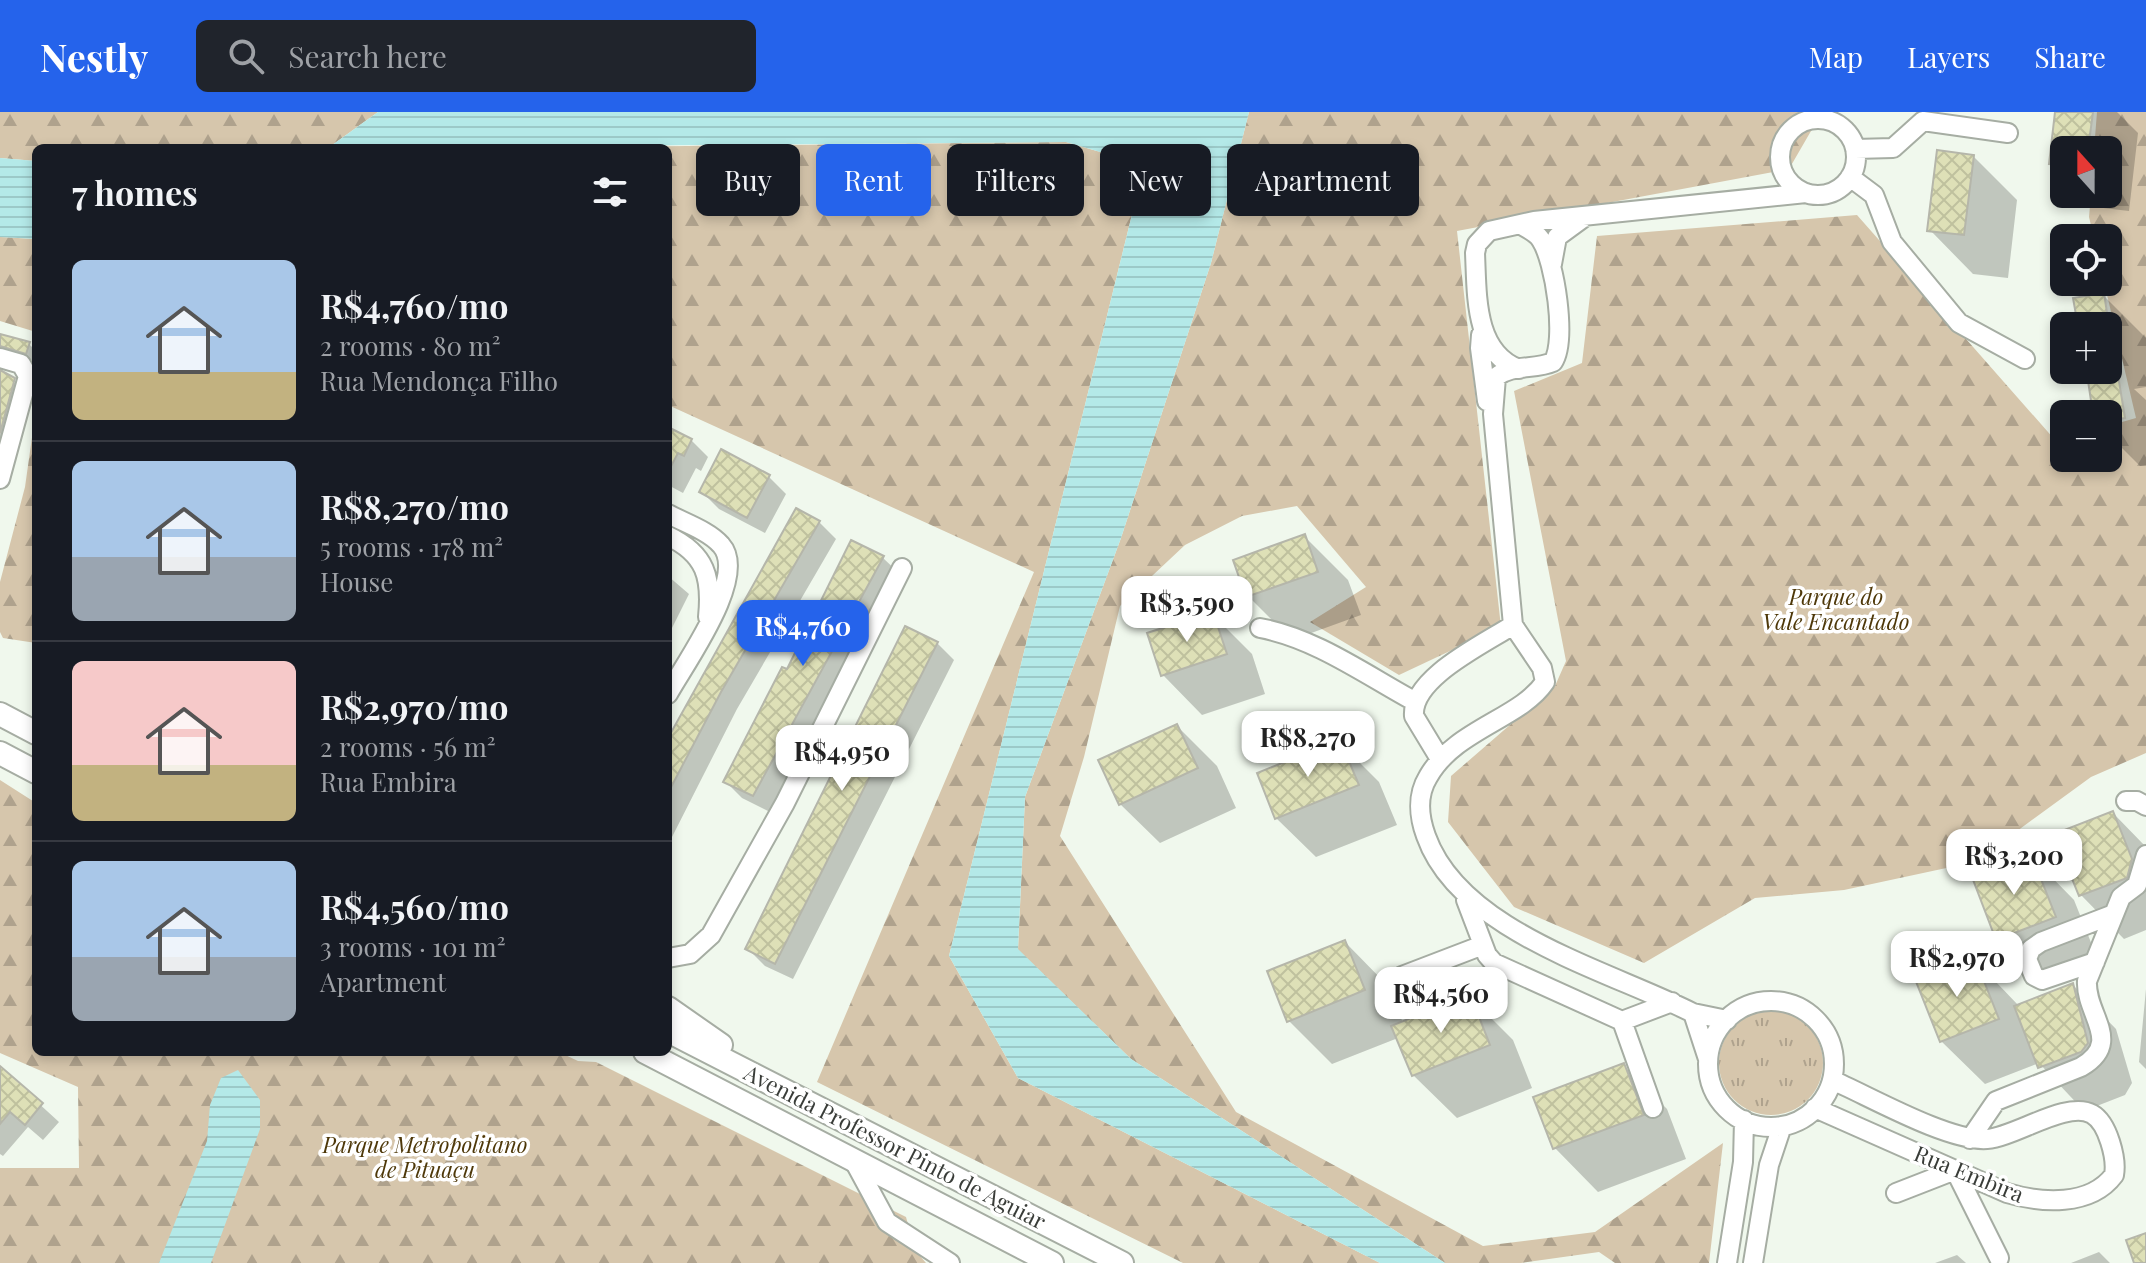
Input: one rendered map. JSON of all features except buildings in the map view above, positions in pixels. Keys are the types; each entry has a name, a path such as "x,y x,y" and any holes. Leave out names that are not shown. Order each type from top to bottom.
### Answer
{"main road":[{"path":"0,714 32,731"},
{"path":"0,753 32,770"},
{"path":"672,1011 784,1089"},
{"name":"Avenida Professor Pinto de Aguiar","path":"672,1033 1122,1263"},
{"name":"Avenida Professor Pinto de Aguiar","path":"653,1056 1052,1263"}],"street":[{"path":"1855,149 1893,148 1923,121 1946,112"},
{"path":"1493,414 1484,396 1477,244 1489,231 1534,221 1835,191 1850,177 1855,149 1847,132 1830,121 1811,120 1793,128 1782,145 1781,164 1789,182 1806,193"},
{"path":"1923,121 2008,133"},
{"path":"1850,177 1874,195 1892,242 1959,323 2025,359"},
{"path":"1551,267 1557,237 1583,218"},
{"path":"1521,225 1541,238 1551,267 1560,329 1558,354 1543,366 1519,369 1496,377 1493,414 1513,625 1542,668 1545,682 1440,759 1427,778 1420,810 1430,848 1465,897 1483,945 1494,963 1622,1021 1672,1002"},
{"path":"1483,328 1493,354 1519,369"},
{"path":"0,358 21,364 28,376 0,479"},
{"path":"672,516 709,535 726,553 729,576 725,594 672,687"},
{"path":"672,538 694,551 703,561 710,594 707,622"},
{"path":"672,957 690,954 711,935 785,803 902,568"},
{"path":"1440,759 1414,716 1414,701 1432,678 1513,625"},
{"path":"1260,628 1282,632 1310,645 1414,701"},
{"path":"2126,801 2137,801 2146,806"},
{"path":"1970,1139 1996,1101 2093,1060 2100,1049 2102,1036 2087,991 2121,897 2137,885 2146,855"},
{"path":"1465,897 1500,924 1693,1013 1727,1020"},
{"path":"2095,962 2042,980 2034,976 2027,959 2031,949 2041,942 2114,914"},
{"path":"1402,976 1483,945"},
{"path":"1693,1013 1716,1095 1744,1120 1769,1127 1782,1126 1797,1121 1815,1108 1832,1080 1834,1054 1828,1036 1804,1010 1770,1000 1751,1004 1727,1020 1712,1041 1708,1059"},
{"path":"1622,1021 1653,1108"},
{"name":"Rua Embira","path":"1815,1108 2007,1193 2043,1200 2098,1191 2114,1175 2114,1158 2101,1121 2083,1111 2064,1114 2006,1135 1970,1139 1832,1080"},
{"path":"1727,1263 1743,1162 1744,1120"},
{"path":"1753,1263 1769,1165 1782,1126"},
{"path":"854,1161 887,1222 950,1263"},
{"path":"1896,1193 1955,1170 1999,1258"}],"green space":[{"path":"0,112 378,112 334,144 32,144 32,161 0,158"},
{"path":"1249,112 1822,112 1789,169 1457,231 1501,627 1399,675 1310,622 1366,587 1297,506 1242,516 1185,545 1120,606 1084,757 1060,836 1236,1112 1483,1246 1595,1232 1723,1143 1709,1263 1615,1263 1599,1252 1521,1263 1445,1263 1131,1059 1018,950 1025,797 1121,538 1211,263 1227,199 1227,216 1419,216 1419,144 1241,144"},
{"name":"Parque do Vale Encantado","path":"2097,112 2146,112 2146,753 2091,777 2017,831 1951,867 1844,890 1755,898 1644,963 1514,907 1448,822 1451,776 1555,686 1566,661 1514,391 1582,363 1597,236 1857,215 2050,434 2050,472 2122,472 2122,422 2136,418 2122,358 2122,312 2111,312 2107,296 2122,296 2122,224 2091,224 2089,217 2090,208 2122,208 2122,136 2095,136"},
{"path":"1066,142 1073,144 947,144 947,216 1084,216 1084,147 1100,152 1100,216 1132,216 949,956 1018,1078 1380,1263 1183,1263 817,1082 1034,572 672,407 672,146 696,146 696,216 800,216 800,145 816,145 816,216 931,216 931,144 874,144"},
{"path":"0,237 32,239 32,331 0,321"},
{"path":"32,437 32,642 3,638 0,632 0,582 25,487"},
{"name":"Parque Metropolitano de Pituaçu","path":"0,780 32,800 32,1056 567,1056 578,1061 596,1062 906,1217 915,1250 926,1263 0,1263 0,1168 79,1168 78,1087 0,1053"},
{"path":"1771,1011 1791,1015 1808,1026 1819,1043 1823,1063 1819,1083 1808,1100 1791,1111 1771,1115 1751,1111 1734,1100 1723,1083 1719,1063 1723,1043 1734,1026 1751,1015"}],"water":[{"path":"378,112 1249,112 1241,144 1227,144 1227,199 1211,263 1121,538 1025,797 1018,949 1131,1059 1445,1263 1380,1263 1018,1078 949,956 1132,216 1211,216 1211,144 1100,144 1100,152 1084,147 1084,144 1066,142 334,144"},
{"path":"0,158 32,161 32,239 0,237"},
{"path":"238,1070 260,1100 260,1129 211,1263 159,1263 207,1141 210,1105 221,1078"}]}
